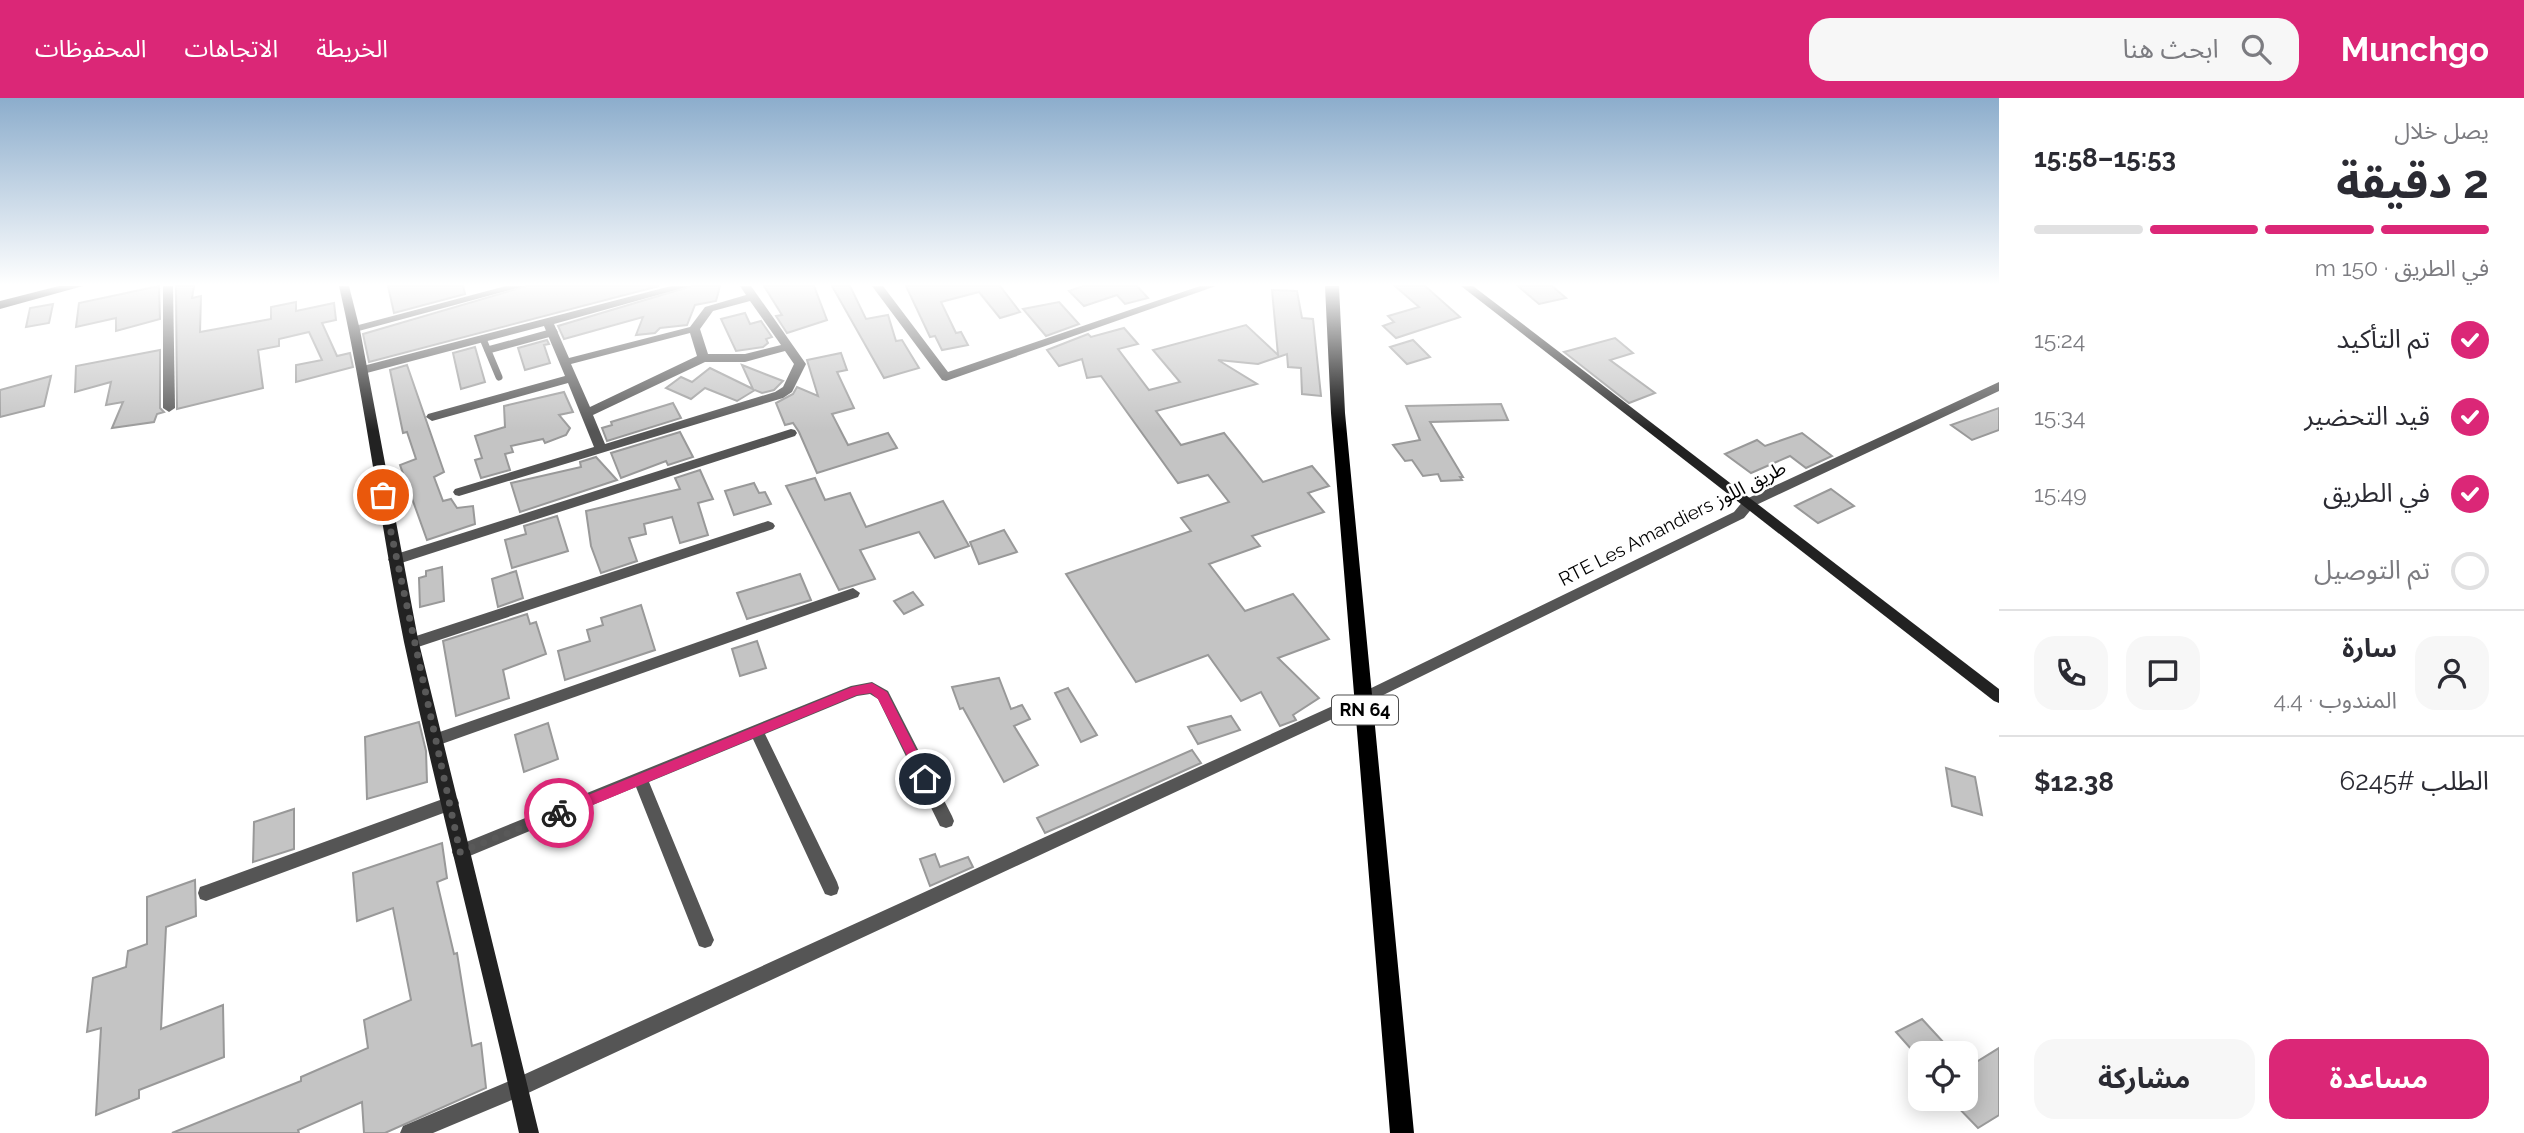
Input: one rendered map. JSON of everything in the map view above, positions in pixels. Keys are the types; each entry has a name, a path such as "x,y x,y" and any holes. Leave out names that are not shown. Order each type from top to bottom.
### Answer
{"main road":[{"name":"RN 64","path":"1334,334 1338,413 1402,1133"}],"street":[{"path":"168,334 169,408"},
{"path":"356,334 412,643 529,1133"},
{"path":"363,370 486,345 525,334"},
{"path":"554,334 601,449"},
{"path":"566,362 673,334"},
{"path":"696,334 703,358"},
{"path":"459,492 779,395 788,389 800,363 779,334"},
{"path":"914,334 946,377 1070,334"},
{"path":"1529,334 1999,696"},
{"path":"586,414 703,358 745,358 789,347"},
{"path":"432,417 572,378"},
{"name":"RTE Les Amandiers طريق اللوز","path":"410,1133 519,1087 1364,698 1739,515 1749,503 1999,386"},
{"path":"395,560 791,433"},
{"path":"412,643 768,526"},
{"path":"436,740 853,593"},
{"path":"460,852 856,690 872,688 883,695 946,821"},
{"path":"756,730 831,888"},
{"path":"641,780 705,940"},
{"path":"206,893 451,803"}],"lane":[{"path":"486,345 499,377"}],"building":[{"path":"176,334 299,334 279,339 279,346 258,350 263,388 177,409"},
{"path":"310,334 327,334 337,356 350,353 353,367 296,382 296,365 322,360"},
{"path":"363,334 475,334 369,362"},
{"path":"562,334 581,334 564,339"},
{"path":"728,334 770,334 772,337 766,339 768,343 763,347 736,351"},
{"path":"859,334 894,334 896,341 902,340 919,368 884,378"},
{"path":"929,334 962,334 968,345 942,350 935,336 930,337"},
{"path":"1087,334 1091,337 1130,334 1138,344 1118,349 1149,390 1180,382 1153,350 1211,334 1256,334 1278,355 1276,334 1315,334 1321,396 1302,394 1301,368 1288,367 1287,354 1258,364 1218,360 1257,384 1156,411 1181,445 1224,433 1263,482 1312,466 1329,486 1308,493 1324,512 1252,536 1260,546 1209,564 1245,611 1293,594 1329,639 1278,658 1319,698 1293,715 1296,720 1280,726 1261,692 1241,701 1208,655 1136,682 1066,574 1191,531 1181,518 1229,502 1208,475 1178,483 1101,376 1087,378 1082,359 1059,366 1047,350"},
{"path":"1615,338 1633,353 1610,360 1655,393 1629,403 1564,352"},
{"path":"547,340 549,344 544,345 550,363 525,370 518,348"},
{"path":"1413,340 1430,357 1407,364 1390,347"},
{"path":"475,347 485,382 461,389 453,353"},
{"path":"160,350 160,408 164,412 157,414 154,422 112,428 123,402 106,405 111,382 75,392 76,366"},
{"path":"841,353 847,370 837,372 854,408 832,414 848,445 888,433 897,448 817,473 799,432 793,423 785,425 776,403 793,394 797,387 818,396 807,360"},
{"path":"407,365 444,472 434,477 443,501 451,499 457,508 473,506 475,524 427,540 400,465 416,459 407,432 403,433 390,370"},
{"path":"742,365 783,381 774,390 762,393 755,390 737,401 705,388 691,399 666,388 681,377 692,382 710,368 753,389"},
{"path":"51,376 44,406 0,417 0,390"},
{"path":"564,392 573,412 559,415 570,428 566,435 545,443 543,439 511,446 513,452 505,454 510,470 481,478 475,460 482,458 475,436 505,427 504,406"},
{"path":"673,403 681,418 607,441 602,428 612,425 611,422"},
{"path":"1501,404 1508,420 1430,422 1463,477 1460,477 1462,480 1441,481 1438,474 1423,476 1412,460 1405,461 1393,445 1420,440 1406,406"},
{"path":"1999,408 1999,430 1972,440 1951,425"},
{"path":"680,432 693,457 668,465 666,461 621,478 611,453"},
{"path":"1802,433 1832,456 1806,468 1790,456 1751,473 1725,454 1757,440 1765,446"},
{"path":"596,457 617,480 520,512 511,483 581,467 580,462"},
{"path":"700,470 713,499 698,503 708,535 680,543 672,517 644,524 646,534 629,538 637,561 601,573 591,546 586,511 680,489 675,478"},
{"path":"815,478 825,500 850,493 866,527 943,501 969,546 935,558 919,532 860,550 875,579 839,590 786,486"},
{"path":"754,483 759,493 765,492 771,504 734,515 725,491"},
{"path":"1831,489 1854,506 1818,523 1795,506"},
{"path":"557,516 568,551 512,568 505,540 526,534 524,526"},
{"path":"1004,530 1017,552 979,564 970,542"},
{"path":"442,567 444,601 420,607 419,578 426,576 426,571"},
{"path":"516,571 523,598 498,607 492,579"},
{"path":"800,574 811,600 747,619 737,593"},
{"path":"913,592 923,605 904,614 894,601"},
{"path":"641,605 655,650 565,680 558,651 590,641 587,630 603,625 601,618"},
{"path":"527,614 530,624 536,622 546,654 503,670 509,698 456,716 443,641"},
{"path":"757,641 766,668 740,676 732,649"},
{"path":"999,678 1011,709 1022,705 1030,719 1014,726 1038,765 1004,782 963,708 960,709 952,687"},
{"path":"1068,688 1097,735 1081,742 1055,693"},
{"path":"1231,716 1240,730 1198,744 1188,727"},
{"path":"419,722 426,751 427,782 367,799 365,737"},
{"path":"548,723 558,759 524,772 515,735"},
{"path":"1192,750 1201,763 1084,816 1045,833 1037,818"},
{"path":"1946,768 1975,777 1982,815 1952,806"},
{"path":"294,809 294,849 253,862 254,822"},
{"path":"442,843 447,878 437,882 454,954 457,953 472,1046 481,1043 486,1088 385,1133 364,1133 362,1102 298,1130 299,1133 172,1133 301,1081 301,1077 368,1048 364,1020 411,1000 393,908 357,921 353,873"},
{"path":"935,854 940,867 968,857 973,867 930,886 920,859"},
{"path":"195,880 196,916 166,927 161,1029 223,1005 224,1057 139,1090 139,1098 96,1115 101,1028 87,1032 93,978 126,967 128,951 147,944 147,897"},
{"path":"1922,1019 1942,1041 1908,1041 1908,1046 1896,1032"},
{"path":"1999,1048 1999,1115 1978,1128 1962,1111 1978,1111 1978,1061"}],"way so far":[{"path":"383,495 412,643 451,803 460,852 559,813"}],"route":[{"path":"559,813 856,690 872,688 883,695 925,779"}]}
